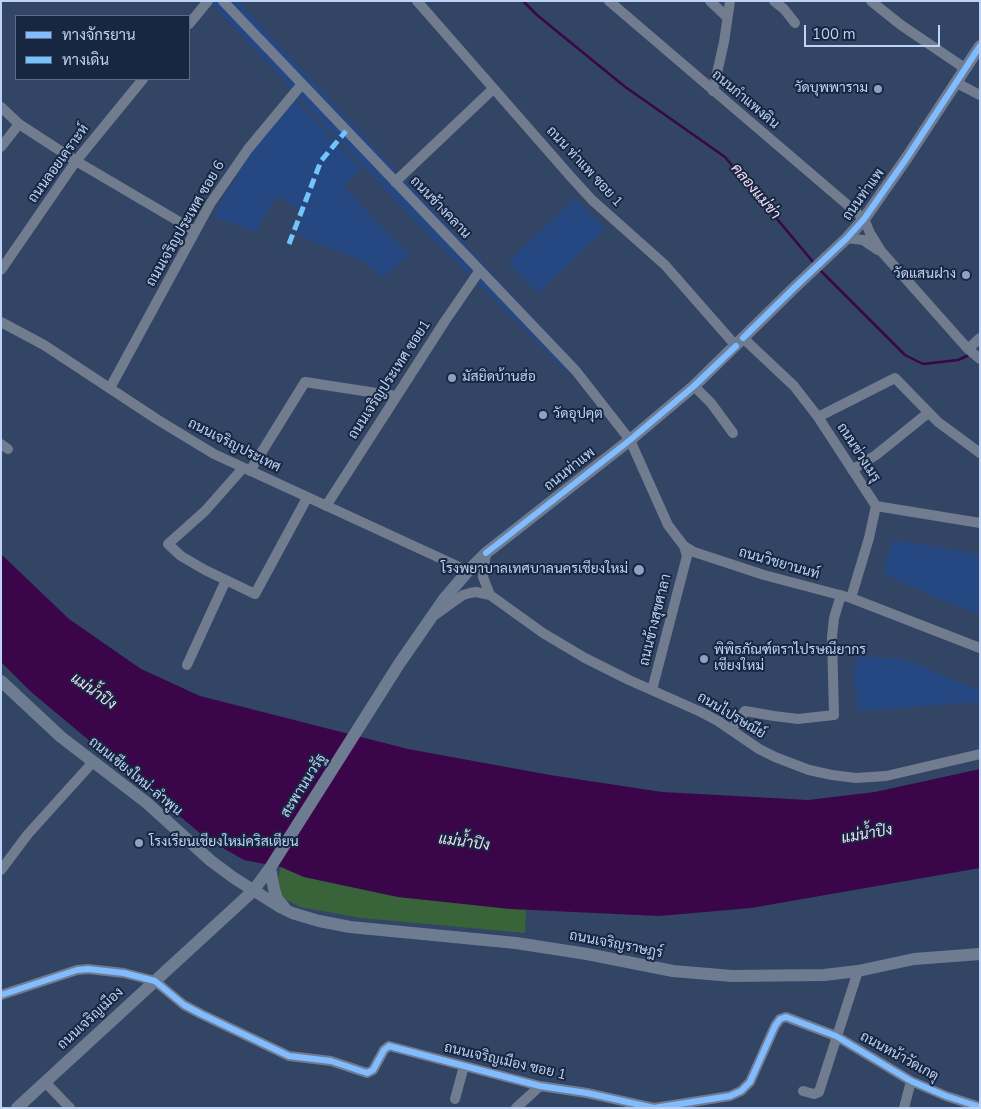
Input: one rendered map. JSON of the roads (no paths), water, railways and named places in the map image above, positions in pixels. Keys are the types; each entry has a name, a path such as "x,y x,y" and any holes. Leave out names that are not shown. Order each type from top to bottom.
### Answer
{"main road":[{"name":"ถนนท่าแพ","path":"363,721 399,664 448,594 468,570 486,553 630,440 694,386 848,238 864,219 979,48"},
{"name":"ถนนเชียงใหม่-ลำพูน","path":"1,681 61,737 147,803 211,861 254,891"},
{"name":"สะพานนวรัฐ","path":"270,868 363,721"},
{"name":"ถนนเจริญเมือง","path":"17,1108 254,891 270,868"},
{"path":"270,868 277,899 292,913"},
{"name":"ถนนเจริญราษฎร์","path":"254,891 292,913 350,927 516,943 682,972 732,976 824,975 858,971 914,959 980,954"}],"street":[{"path":"190,23 208,1"},
{"name":"ถนนช้างคลาน","path":"223,1 576,371 630,440"},
{"name":"ถนน ท่าแพ ซอย 1","path":"418,1 493,89 587,194 664,265 739,342"},
{"name":"ถนนกำแพงดิน","path":"609,1 864,219"},
{"path":"710,1 727,17"},
{"path":"713,91 724,42 730,1"},
{"path":"774,1 784,9 795,24"},
{"path":"871,1 901,25 966,68"},
{"name":"ถนนลอยเคราะห์","path":"1,270 76,161 142,80"},
{"path":"957,82 980,95"},
{"name":"ถนนเจริญประเทศ ซอย 6","path":"110,388 210,204 248,149 302,84"},
{"path":"395,182 493,89"},
{"path":"1,107 19,124 76,161 195,231"},
{"path":"1,147 19,124"},
{"path":"864,219 881,251 968,349 980,359"},
{"path":"848,238 863,240 881,251"},
{"name":"ถนนเจริญประเทศ ซอย1","path":"326,506 480,270"},
{"name":"ถนนเจริญประเทศ","path":"1,322 44,345 200,446 246,470 468,570"},
{"path":"968,349 980,338"},
{"name":"ถนนข่วงเมรุ","path":"739,342 794,386 818,417 876,506"},
{"path":"818,417 895,378 928,413 980,453"},
{"path":"307,498 255,594 181,556 168,544 205,511 246,470 305,382 396,396"},
{"path":"694,386 711,403 733,433"},
{"path":"852,470 876,455 928,413"},
{"path":"630,440 668,525 688,551"},
{"path":"731,730 746,711 798,719 834,715 832,637 834,618 846,597 869,538 876,506 980,523"},
{"name":"ถนนวิชยานนท์","path":"688,551 778,579 846,597 980,648"},
{"name":"ถนนข้างสุขศาลา","path":"652,690 688,551"},
{"path":"486,553 483,577 490,595"},
{"path":"187,665 226,580"},
{"path":"434,615 463,595 476,592 490,595"},
{"name":"ถนนไปรษณีย์","path":"490,595 565,647 606,669 701,712 759,748 789,763 832,776 856,778 886,776 980,754"},
{"path":"1,870 28,834 93,762"},
{"path":"1,995 64,973 88,969 124,973 155,981"},
{"path":"803,1091 814,1094 819,1092 858,971"},
{"name":"ถนนเจริญเมือง ซอย 1","path":"155,981 192,1010 289,1056 331,1061 368,1073 373,1070 384,1050 389,1046 540,1086 587,1093 654,1108 730,1096 741,1091 750,1082 780,1019 786,1017 836,1036"},
{"name":"ถนนหน้าวัดเกตุ","path":"836,1036 911,1081 946,1096 980,1107"},
{"path":"455,1099 464,1066"},
{"path":"904,1108 911,1081"},
{"path":"45,1082 70,1108"},
{"path":"516,1108 540,1086"}],"water":[{"name":"แม่น้ำปิง","path":"1,554 69,619 141,669 200,696 408,749 550,775 662,792 808,800 875,792 980,769 980,868 751,908 659,916 510,909 398,897 304,877 281,867 244,860 207,839 30,691 1,662"}],"waterway":[{"name":"คลองแม่ข่า","path":"523,1 537,15 624,86 725,157 814,263"},
{"name":"คลองแม่ข่า","path":"819,269 905,355 923,364 958,360 969,355"}],"place":[{"name":"วัดบุพพาราม","path":"878,89"},
{"name":"วัดแสนฝาง","path":"966,275"},
{"name":"มัสยิดบ้านฮ่อ","path":"452,378"},
{"name":"วัดอุปคุต","path":"543,415"},
{"name":"โรงพยาบาลเทศบาลนครเชียงใหม่","path":"639,570"},
{"name":"พิพิธภัณฑ์ตราไปรษณียากร เชียงใหม่","path":"704,659"},
{"name":"โรงเรียนเชียงใหม่คริสเตียน","path":"139,843"}]}
